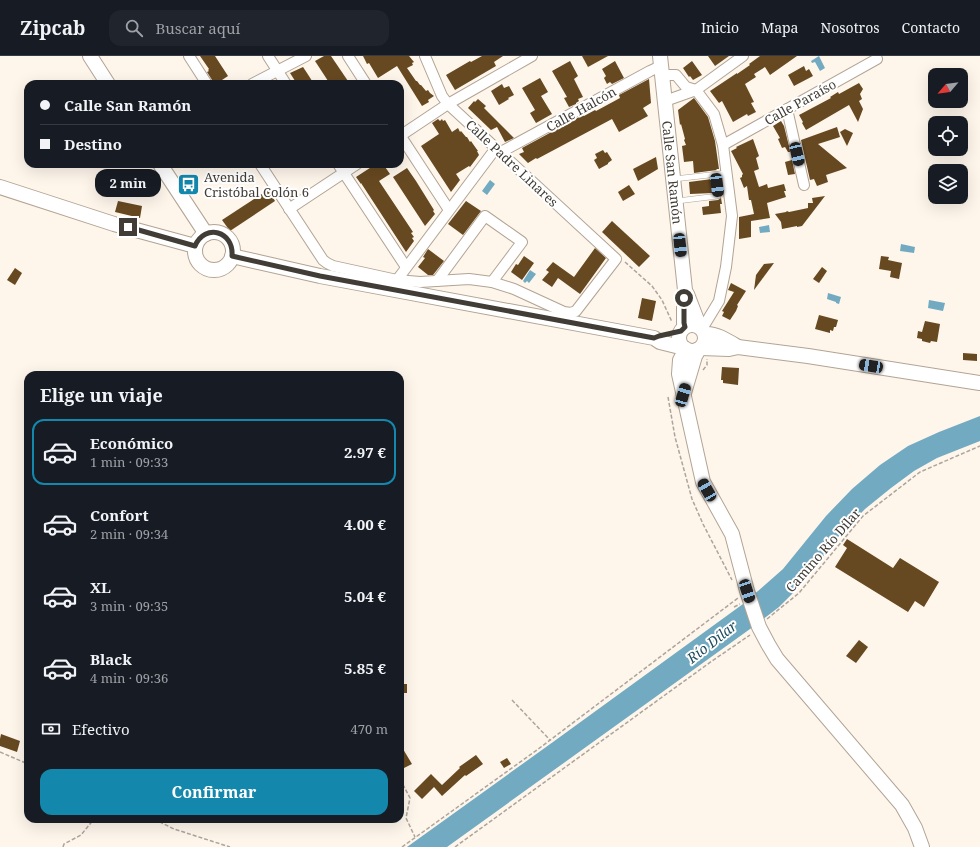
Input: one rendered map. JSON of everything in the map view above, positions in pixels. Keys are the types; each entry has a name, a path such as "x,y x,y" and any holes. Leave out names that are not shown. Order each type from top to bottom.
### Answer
{"street":[{"path":"90,56 105,80"},
{"path":"189,56 204,80"},
{"path":"268,56 284,80"},
{"path":"260,80 306,56"},
{"path":"348,56 363,80"},
{"name":"Calle Padre Linares","path":"425,56 442,96 448,104 616,259"},
{"path":"404,133 448,104 532,56"},
{"path":"665,101 696,90 743,56"},
{"name":"Calle Paraíso","path":"723,145 877,59"},
{"path":"661,66 676,75 686,87 696,90 714,114 723,145 727,173 732,216 726,267 719,301 692,329 680,336 680,341 696,349"},
{"name":"Calle San Ramón","path":"661,66 685,290 684,323 692,329"},
{"name":"Calle Halcón","path":"498,150 661,66"},
{"path":"787,109 804,185"},
{"path":"404,142 449,210"},
{"path":"397,280 449,210 498,150"},
{"path":"163,168 206,234"},
{"path":"263,168 323,260 332,266 397,280 420,282 469,279 492,282 514,289 564,312 571,313 580,307 616,259"},
{"path":"289,209 341,168 406,267"},
{"path":"0,187 114,224 195,246"},
{"path":"437,281 485,216 522,242 492,282"},
{"path":"218,232 228,239 231,244 233,250 230,261 221,269 209,270 203,267 196,258 194,252 195,246 201,237 206,234 218,232"},
{"path":"232,256 320,276 654,338 660,342 696,349 729,349 738,347 808,356 980,383"},
{"path":"692,329 705,340 703,345 696,349"},
{"path":"654,338 692,329 710,334 738,347"},
{"path":"654,338 670,352 671,369 683,395 703,482 732,534 742,594 768,644 777,659 902,806 915,828 922,847"},
{"path":"683,395 696,349"}],"lane":[{"path":"673,180 727,173"},
{"path":"676,201 718,196 715,174"}],"path":[{"path":"616,259 622,259 652,286 662,300 673,323 692,329"},
{"path":"696,349 707,365 702,371"},
{"path":"668,397 675,437 692,499 703,524 732,580"},
{"name":"Camino Río Dílar","path":"455,847 760,627 799,593 863,516 920,472 980,446"},
{"path":"734,607 741,603 742,594"},
{"path":"402,847 550,740 742,594"},
{"path":"512,700 550,740"},
{"path":"0,752 24,762"},
{"path":"404,787 410,798 406,818 416,837"},
{"path":"63,847 64,844 80,835 90,823"},
{"path":"162,823 174,829 230,847"}],"water":[{"path":"819,56 825,68 820,71 815,62 812,63 811,61"},
{"path":"490,180 495,184 487,195 482,191"},
{"path":"769,225 770,232 760,233 759,227"},
{"path":"901,244 915,247 914,253 900,251"},
{"path":"530,270 536,274 529,283 527,281 525,283 523,281"},
{"path":"828,293 841,297 839,304 827,299"},
{"path":"929,300 945,303 943,311 928,308"},
{"name":"Río Dílar","path":"980,416 980,441 937,458 914,471 865,509 839,536 801,585 779,607 750,629 447,847 407,847 743,604 783,569 826,516 852,489 880,465 908,446"}],"building":[{"path":"200,56 215,56 228,76 222,80 212,80 207,72 209,69"},
{"path":"324,56 331,56 347,80 327,80 315,61"},
{"path":"363,56 409,56 414,62 412,63 413,65 407,68 416,81 426,91 428,90 434,96 428,100 429,102 422,106 397,66 378,78 369,63 367,64"},
{"path":"482,56 503,56 494,62 496,66 455,90 446,75"},
{"path":"582,56 608,56 588,67"},
{"path":"708,56 729,56 715,66"},
{"path":"760,56 797,56 770,75 765,67 754,74 756,77 745,84 754,102 751,103 756,112 748,116 747,114 733,122 722,101 719,103 710,91 750,65 749,64"},
{"path":"570,61 578,76 574,79 583,97 578,99 579,101 576,104 569,107 564,98 567,97 552,71"},
{"path":"615,61 624,78 612,84 610,82 607,84 604,78 606,76 602,69"},
{"path":"692,61 702,75 693,80 683,68"},
{"path":"804,66 806,71 809,69 813,76 794,86 788,75"},
{"path":"303,67 311,80 294,80 290,73"},
{"path":"540,78 548,92 541,96 552,114 536,123 530,113 535,110 522,88"},
{"path":"649,79 651,103 643,108 648,116 619,132 612,119 528,163 519,154 524,152 522,148 583,115 584,116 595,110 596,111 620,98 619,95"},
{"path":"859,83 863,89 860,94 862,99 859,101 863,109 858,122 849,105 806,130 799,115 831,98 830,97 838,92 839,94"},
{"path":"502,84 504,88 509,86 514,95 499,105 491,91"},
{"path":"694,98 708,117 715,141 719,169 716,169 717,170 694,173 693,161 684,162 682,146 686,145 681,124 680,125 678,110"},
{"path":"478,99 486,106 484,108 514,138 505,142 497,127 491,130 468,108"},
{"path":"438,119 440,121 442,119 443,121 445,120 452,132 458,128 470,142 471,141 479,155 470,167 469,166 456,174 460,180 451,192 421,146 439,134 432,123"},
{"path":"781,121 784,126 790,152 788,152 785,147 782,148 778,139 780,138 773,126"},
{"path":"837,127 840,137 818,144 847,168 826,175 828,182 817,186 814,179 810,180 801,140"},
{"path":"845,129 853,133 847,146 840,132"},
{"path":"753,139 759,156 756,158 759,169 754,171 759,187 767,184 768,188 784,184 786,197 767,203 770,218 751,221 751,237 739,239 739,217 754,214 751,200 749,200 747,186 744,188 740,178 743,174 731,151"},
{"path":"603,150 605,153 607,152 612,160 599,169 594,160 597,158 595,154"},
{"path":"656,157 658,169 638,181 633,169"},
{"path":"792,160 795,174 788,175 785,162"},
{"path":"370,168 386,168 390,174 379,181 413,232 411,233 414,237 412,238 414,241 406,252 361,183 356,177"},
{"path":"407,168 434,210 433,211 435,214 425,226 393,177"},
{"path":"712,179 713,193 690,194 689,182"},
{"path":"629,185 635,194 623,201 618,192"},
{"path":"268,190 275,201 230,231 222,220"},
{"path":"825,196 802,226 782,229 781,222 775,214 808,208 808,203 813,203 812,198"},
{"path":"721,198 721,213 703,215 702,207 709,206 709,201 718,200"},
{"path":"118,201 142,206 140,218 115,212"},
{"path":"466,201 481,211 463,235 448,224"},
{"path":"612,221 650,256 639,267 602,232"},
{"path":"595,248 606,258 580,294 558,278 552,287 542,280 549,272 546,270 553,262 574,277"},
{"path":"428,249 444,261 433,275 428,275 418,267 425,258 423,257"},
{"path":"524,256 534,263 522,280 511,272"},
{"path":"881,256 889,257 888,260 902,263 899,279 890,277 891,271 879,269"},
{"path":"774,263 754,290 756,275 764,264"},
{"path":"822,267 827,271 819,283 813,279"},
{"path":"15,268 22,273 15,285 7,280"},
{"path":"731,283 746,291 730,320 722,316 724,312 722,311 734,292 728,290"},
{"path":"642,298 656,301 652,321 638,318"},
{"path":"819,315 838,320 833,331 830,330 830,333 815,329"},
{"path":"925,321 940,324 937,342 931,341 930,343 917,338 918,331 922,332"},
{"path":"963,353 977,354 977,361 963,360"},
{"path":"722,367 739,368 738,385 723,383 723,380 721,380"},
{"path":"847,539 893,568 900,558 939,582 924,607 915,601 908,612 835,567 847,548 843,545"},
{"path":"859,640 868,647 856,663 846,656"},
{"path":"404,684 407,684 407,693 404,693"},
{"path":"1,734 20,741 17,752 0,746"},
{"path":"404,751 412,764 404,768"},
{"path":"476,755 483,764 466,776 465,775 442,796 434,787 422,799 414,791 431,774 442,785 460,768 459,767"},
{"path":"507,758 511,764 504,768 500,762"}],"place":[{"name":"Avenida Cristóbal Colón 6","path":"188,184"}],"route":[{"path":"128,227 195,246 201,237 212,232 218,232 228,239 231,244 233,250 232,256 320,276 654,338 681,331 685,327 684,298"}]}
